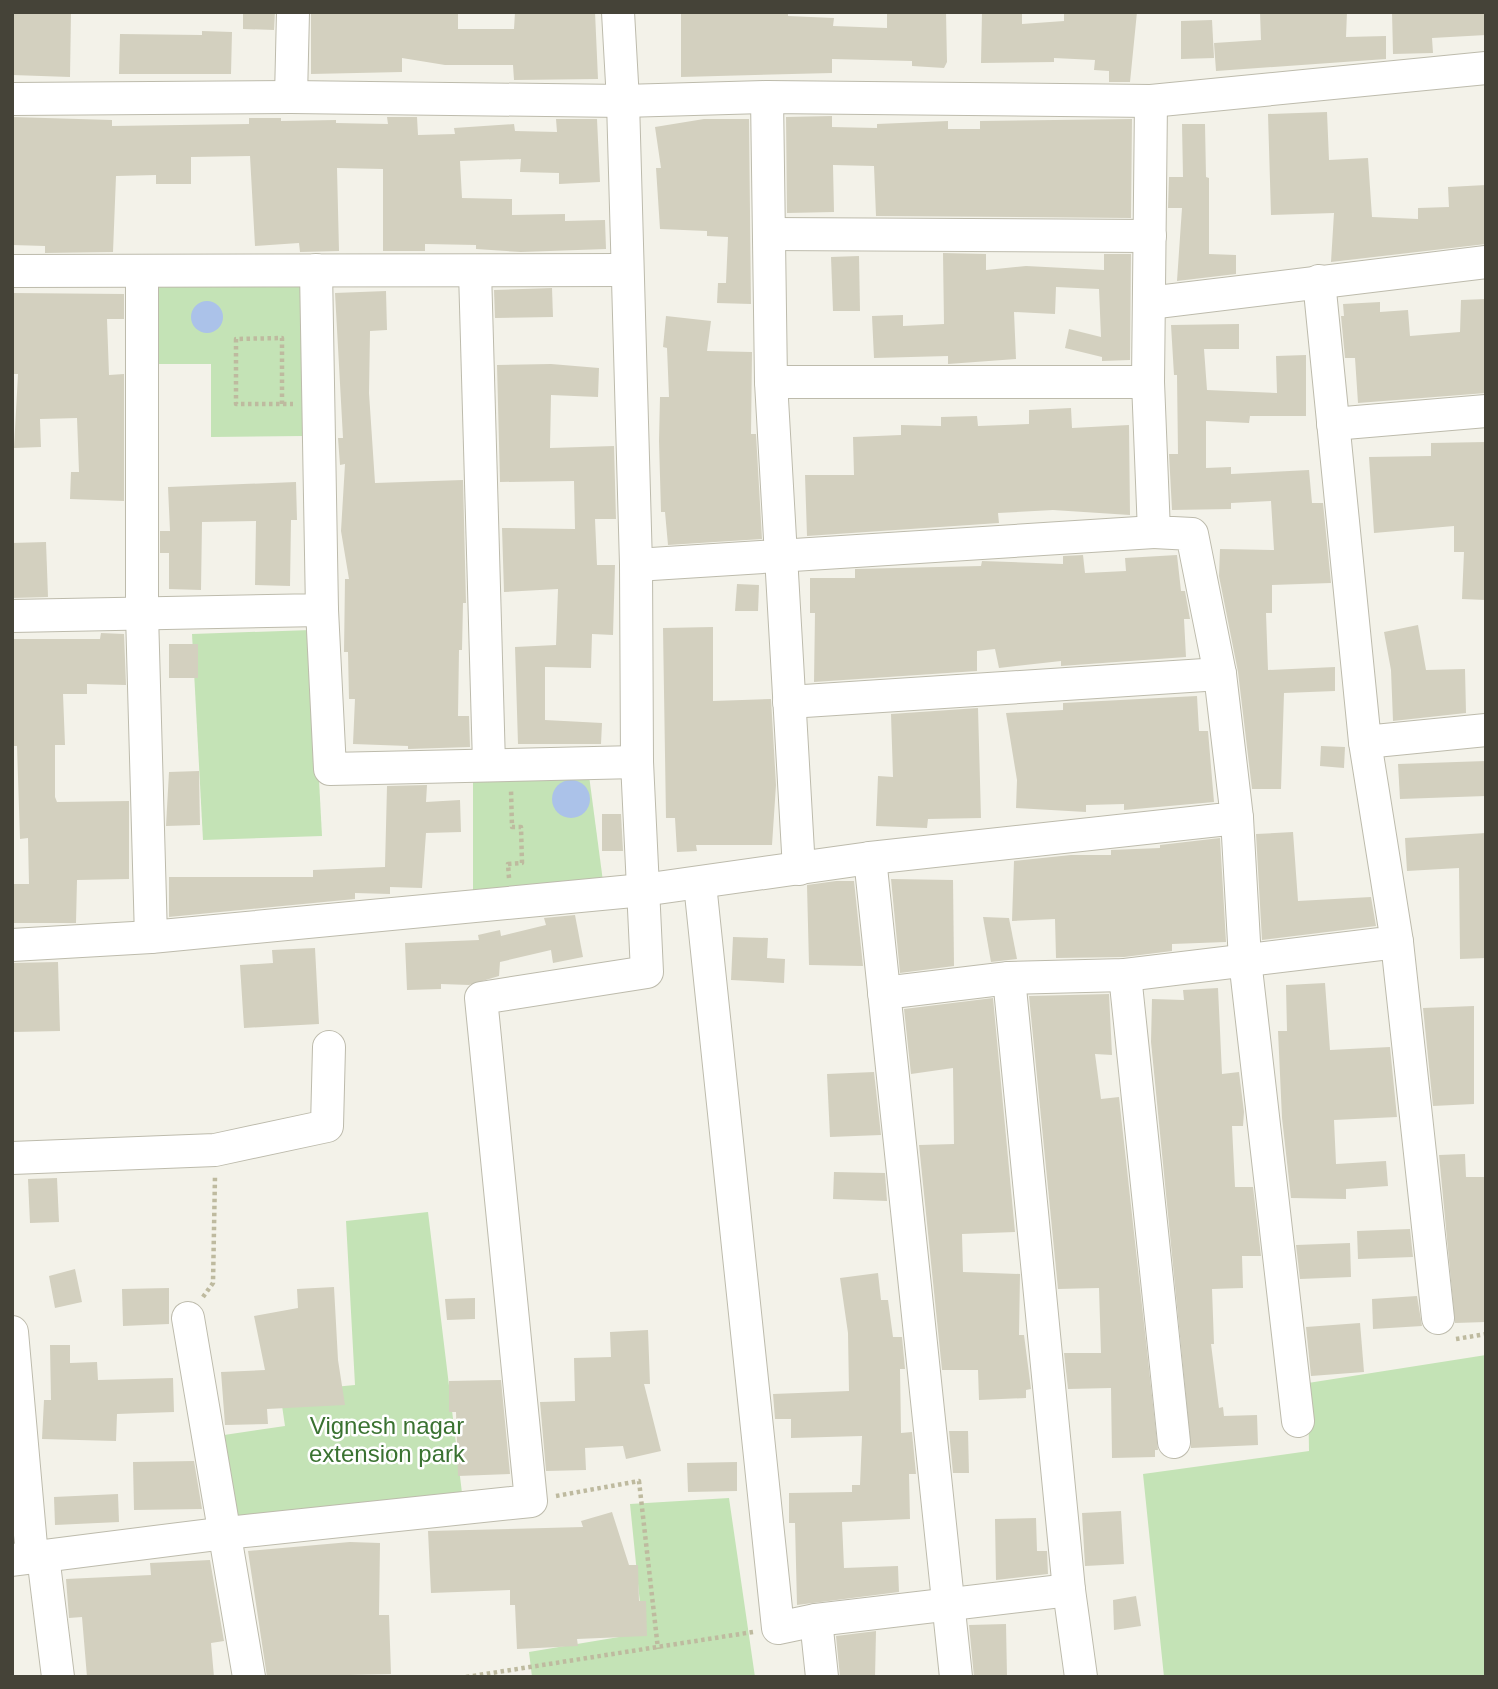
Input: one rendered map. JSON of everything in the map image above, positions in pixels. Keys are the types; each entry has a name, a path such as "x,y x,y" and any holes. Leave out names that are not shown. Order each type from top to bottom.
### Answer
{"street":[{"path":"291,93 293,12"},
{"path":"29,1558 226,1533 531,1501 481,998 647,972 637,762 636,565 623,96 618,12"},
{"path":"623,96 1148,89 1486,57"},
{"path":"12,89 1151,101 1486,68"},
{"path":"12,99 291,93"},
{"path":"767,97 771,382 799,869"},
{"path":"1151,101 1148,382 1154,531"},
{"path":"769,233 1150,236"},
{"path":"1149,303 1486,262"},
{"path":"316,270 323,610 330,769 637,762"},
{"path":"12,271 626,270"},
{"path":"142,271 142,614 151,937"},
{"path":"475,271 500,764"},
{"path":"1319,281 1366,742 1397,942 1438,1318"},
{"path":"771,382 1148,382"},
{"path":"1334,424 1486,411"},
{"path":"636,565 1154,531 1192,534 1220,674 1237,818 1245,960 1298,1421"},
{"path":"12,616 323,610"},
{"path":"789,702 1220,674"},
{"path":"1366,742 1486,730"},
{"path":"12,945 151,937 643,890 870,858 1237,818"},
{"path":"870,858 956,1677"},
{"path":"700,884 778,1628 816,1620 1069,1590"},
{"path":"884,993 1009,978 1125,975 1397,942"},
{"path":"1125,975 1174,1442"},
{"path":"1009,978 1069,1590 1081,1677"},
{"path":"12,1158 215,1150 327,1126 329,1046"},
{"path":"188,1318 249,1677"},
{"path":"12,1332 29,1558 58,1677"},
{"path":"816,1620 822,1677"}],"path":[{"path":"282,404 282,338 236,339 236,404 319,405"},
{"path":"500,764 512,827 521,827 522,863 508,864 511,903"},
{"path":"188,1318 213,1283 215,1150"},
{"path":"531,1501 639,1481 658,1649"},
{"path":"466,1677 658,1649 778,1628"}],"green space":[{"path":"304,279 304,436 211,437 211,364 149,364 149,280"},
{"path":"311,630 322,836 203,840 192,634"},
{"path":"588,768 604,889 473,904 473,770"},
{"name":"Vignesh nagar extension park","path":"428,1212 462,1493 237,1519 224,1435 285,1426 280,1392 355,1385 346,1221"},
{"path":"1486,1355 1486,1677 1164,1677 1143,1474 1309,1451 1308,1383"},
{"path":"729,1498 755,1677 532,1677 529,1652 643,1633 630,1504"}],"water":[{"path":"207,301 218,306 223,317 218,328 207,333 196,328 191,317 196,306"},
{"path":"571,780 585,785 590,799 585,813 571,818 557,813 552,799 557,785"}],"building":[{"path":"12,12 71,12 70,77 12,75"},
{"path":"243,12 275,12 274,30 243,29"},
{"path":"311,12 458,12 458,29 514,29 515,12 595,12 598,79 514,80 513,65 445,65 402,58 402,72 311,74"},
{"path":"681,12 788,12 788,16 834,18 833,26 887,28 887,12 946,12 947,62 944,68 912,66 912,61 832,59 832,73 681,77"},
{"path":"982,12 1022,12 1022,24 1064,21 1064,12 1137,12 1130,82 1109,82 1109,71 1094,70 1095,60 1054,58 1054,62 981,63"},
{"path":"1260,12 1347,12 1346,37 1386,36 1386,59 1216,71 1214,43 1261,40"},
{"path":"1392,12 1486,12 1486,35 1432,38 1433,53 1393,54"},
{"path":"1212,20 1214,58 1181,59 1181,21"},
{"path":"202,31 232,32 231,74 119,74 120,34 202,35"},
{"path":"1327,112 1329,160 1368,158 1372,217 1418,219 1418,208 1449,207 1448,187 1486,185 1486,244 1331,262 1334,213 1271,215 1268,114"},
{"path":"832,116 832,127 877,128 877,124 948,121 948,129 980,129 980,121 1132,119 1131,218 876,216 874,166 833,165 834,212 787,213 786,117"},
{"path":"12,117 112,120 112,126 249,124 249,118 388,124 387,117 417,117 418,135 455,134 454,128 514,124 515,131 557,132 556,119 597,119 600,182 559,184 559,173 520,172 521,159 460,161 462,198 512,199 512,215 565,214 565,221 605,220 606,249 521,252 476,249 476,245 425,244 425,251 383,251 383,169 337,168 339,251 300,252 299,243 255,246 250,156 191,157 191,184 156,184 156,175 116,176 113,252 45,253 45,246 12,245"},
{"path":"704,119 749,119 751,304 717,303 718,283 726,283 728,237 707,236 707,231 660,229 656,168 661,168 655,127"},
{"path":"1182,124 1205,124 1206,177 1209,178 1209,254 1236,255 1236,274 1177,281 1182,208 1168,208 1169,177 1183,177"},
{"path":"943,253 986,254 986,270 1026,266 1104,270 1104,254 1131,254 1130,360 1102,361 1102,357 1065,348 1069,329 1101,337 1099,289 1056,287 1055,314 1014,312 1016,359 948,364 948,356 874,358 872,316 903,315 903,326 944,324"},
{"path":"859,256 860,311 833,311 831,257"},
{"path":"552,288 553,317 495,318 494,290"},
{"path":"386,291 387,330 370,331 369,393 375,483 463,480 466,603 463,603 462,650 459,650 458,716 469,716 470,747 408,749 408,746 353,744 355,699 349,699 348,652 344,652 345,579 349,579 341,531 345,464 340,465 338,438 343,438 335,293"},
{"path":"12,293 124,294 124,319 107,319 109,375 124,374 124,501 70,499 71,472 79,472 77,418 40,419 41,447 14,448 18,374 12,374"},
{"path":"1486,299 1486,393 1358,403 1355,358 1345,358 1341,316 1344,316 1343,304 1380,302 1380,312 1408,310 1410,336 1460,332 1461,300"},
{"path":"666,316 711,321 707,351 752,352 751,434 756,434 762,539 668,545 665,512 661,512 659,441 660,397 669,397 667,348 663,347"},
{"path":"1239,324 1239,349 1204,349 1207,390 1277,393 1276,356 1306,355 1306,416 1250,416 1249,423 1206,421 1206,468 1231,467 1231,474 1309,470 1312,503 1323,503 1331,583 1272,585 1272,613 1266,613 1268,670 1335,667 1335,691 1284,693 1281,789 1252,789 1238,672 1219,576 1220,549 1274,550 1271,501 1231,503 1231,509 1172,510 1169,454 1178,454 1177,375 1174,375 1171,325"},
{"path":"551,364 599,368 598,397 551,395 550,448 614,446 616,519 595,519 597,565 615,565 613,635 592,634 591,668 545,667 545,720 602,723 601,744 518,744 515,647 556,645 558,589 504,592 502,528 575,529 574,481 500,482 497,365"},
{"path":"1071,408 1072,428 1129,425 1130,515 1053,510 998,513 999,523 807,536 805,475 854,475 853,437 901,435 901,425 941,426 941,417 977,416 978,426 1029,424 1029,410"},
{"path":"1486,442 1486,600 1462,599 1464,552 1454,552 1454,526 1374,533 1369,457 1431,456 1431,443"},
{"path":"296,482 297,520 291,520 290,586 255,585 256,521 202,522 201,590 169,589 169,553 160,553 160,531 170,531 168,487"},
{"path":"46,542 48,597 12,598 12,543"},
{"path":"1083,555 1085,573 1126,571 1125,558 1177,555 1181,591 1185,591 1190,619 1184,619 1186,657 1061,666 1061,661 999,668 995,649 977,651 977,671 814,682 815,613 810,613 810,578 855,578 855,569 981,566 982,561 1063,564 1063,556"},
{"path":"737,584 759,585 758,611 735,611"},
{"path":"1418,625 1426,670 1465,669 1466,713 1393,721 1391,670 1384,632"},
{"path":"713,627 713,701 771,699 776,785 772,845 696,845 697,851 677,852 675,818 666,818 663,628"},
{"path":"101,633 124,634 126,685 87,684 87,694 63,694 65,745 55,745 55,797 57,802 129,801 129,879 77,880 76,923 12,923 12,884 29,884 28,838 20,839 17,746 12,746 14,639 100,639"},
{"path":"169,644 198,644 198,678 169,678"},
{"path":"1197,696 1199,731 1208,731 1214,802 1124,810 1124,804 1086,805 1086,812 1016,808 1017,780 1006,713 1063,710 1063,703"},
{"path":"978,708 981,818 928,819 927,828 876,826 878,776 893,777 891,714"},
{"path":"1321,746 1345,747 1344,768 1320,766"},
{"path":"1486,761 1486,796 1400,799 1398,764"},
{"path":"199,771 200,825 166,826 169,772"},
{"path":"427,785 426,802 460,800 461,832 426,833 422,888 390,887 390,894 355,893 355,899 169,917 169,877 313,877 313,870 385,867 387,786"},
{"path":"602,814 621,814 623,851 602,851"},
{"path":"1293,832 1298,901 1371,897 1376,926 1262,940 1256,834"},
{"path":"1486,833 1486,958 1460,959 1459,868 1407,871 1405,838"},
{"path":"1220,838 1226,942 1172,944 1172,951 1124,957 1056,958 1055,919 1012,921 1014,861 1071,855 1111,855 1111,850 1160,848 1160,845"},
{"path":"891,879 953,880 954,966 900,973"},
{"path":"854,881 863,966 809,965 807,885"},
{"path":"575,915 583,957 553,963 551,950 500,962 499,976 469,985 441,984 441,989 407,990 405,943 479,940 478,935 500,930 501,936 546,925 544,918"},
{"path":"983,917 1009,918 1017,959 991,962"},
{"path":"733,937 768,938 767,958 785,959 784,983 731,980"},
{"path":"315,948 319,1024 244,1028 240,965 273,963 272,950"},
{"path":"58,962 60,1031 13,1032 12,963"},
{"path":"1325,983 1330,1050 1390,1047 1397,1117 1334,1120 1336,1164 1386,1161 1388,1186 1346,1189 1346,1199 1291,1198 1282,1118 1278,1031 1287,1031 1286,985"},
{"path":"1218,988 1222,1074 1239,1072 1244,1112 1243,1126 1232,1126 1235,1187 1253,1187 1261,1256 1242,1256 1243,1288 1212,1289 1214,1344 1211,1344 1219,1408 1223,1407 1224,1416 1257,1415 1258,1445 1191,1448 1151,1042 1152,999 1184,1000 1183,990"},
{"path":"1109,994 1112,1055 1095,1054 1101,1099 1119,1097 1158,1450 1155,1450 1155,1457 1112,1458 1111,1388 1068,1389 1064,1353 1101,1353 1099,1288 1058,1289 1029,996"},
{"path":"993,998 1015,1232 962,1234 963,1272 1020,1274 1019,1335 1024,1335 1031,1389 1026,1390 1026,1398 979,1400 978,1370 942,1370 919,1145 954,1144 953,1068 911,1074 904,1009"},
{"path":"1474,1006 1474,1104 1433,1106 1423,1008"},
{"path":"874,1072 881,1135 830,1137 827,1074"},
{"path":"1465,1154 1466,1177 1486,1177 1486,1322 1455,1323 1439,1155"},
{"path":"834,1172 885,1173 887,1201 833,1199"},
{"path":"57,1178 59,1222 30,1223 28,1179"},
{"path":"1410,1229 1413,1257 1358,1259 1357,1231"},
{"path":"1350,1243 1351,1277 1300,1279 1296,1245"},
{"path":"75,1269 82,1302 55,1308 49,1276"},
{"path":"878,1273 881,1300 888,1300 893,1337 902,1337 905,1369 900,1369 901,1433 912,1432 916,1474 909,1474 910,1519 842,1522 844,1568 898,1566 899,1592 797,1605 795,1523 789,1523 789,1493 852,1492 852,1485 860,1485 862,1436 791,1438 791,1419 775,1419 773,1394 849,1391 848,1333 840,1278"},
{"path":"334,1287 338,1360 345,1405 267,1409 268,1424 225,1425 221,1372 265,1370 254,1316 298,1308 297,1289"},
{"path":"169,1288 169,1324 123,1326 122,1289"},
{"path":"1417,1296 1422,1326 1373,1329 1372,1299"},
{"path":"475,1298 475,1319 447,1320 445,1299"},
{"path":"1360,1323 1364,1372 1311,1376 1306,1327"},
{"path":"648,1330 650,1384 644,1384 661,1451 626,1459 623,1446 585,1448 586,1470 546,1471 540,1402 575,1401 574,1358 611,1357 610,1332"},
{"path":"50,1345 70,1345 70,1363 97,1362 98,1380 173,1378 174,1412 117,1414 116,1441 42,1439 44,1400 51,1400"},
{"path":"501,1380 510,1474 458,1476 456,1412 449,1412 449,1381"},
{"path":"949,1431 968,1431 969,1473 953,1473"},
{"path":"194,1461 202,1509 134,1510 133,1462"},
{"path":"737,1462 737,1491 688,1492 687,1463"},
{"path":"118,1494 119,1522 55,1525 54,1497"},
{"path":"1121,1511 1124,1564 1085,1566 1082,1513"},
{"path":"612,1512 629,1565 638,1565 639,1601 646,1601 647,1636 577,1639 578,1646 517,1649 515,1605 510,1605 510,1590 431,1593 428,1531 583,1527 581,1521"},
{"path":"1036,1518 1037,1551 1047,1551 1048,1574 996,1580 995,1519"},
{"path":"350,1542 380,1543 379,1615 389,1615 391,1674 267,1677 248,1551"},
{"path":"210,1560 224,1641 211,1643 214,1677 87,1677 82,1617 69,1618 66,1579 151,1575 150,1563"},
{"path":"1136,1596 1141,1626 1114,1630 1113,1600"},
{"path":"1006,1624 1007,1677 974,1677 969,1625"},
{"path":"876,1631 875,1677 840,1677 836,1636"}]}
